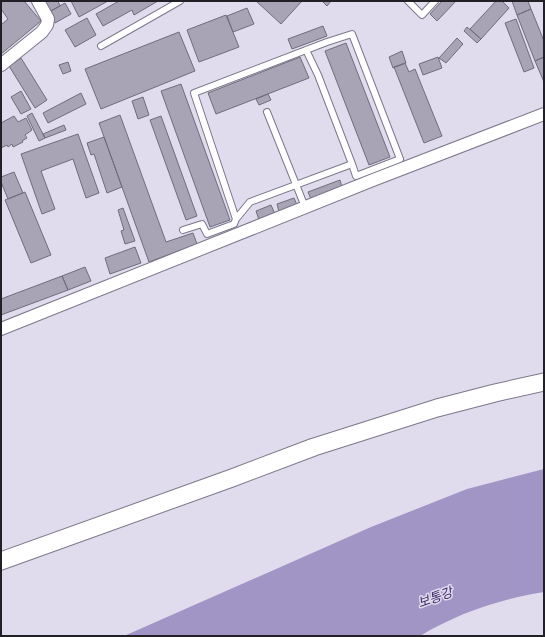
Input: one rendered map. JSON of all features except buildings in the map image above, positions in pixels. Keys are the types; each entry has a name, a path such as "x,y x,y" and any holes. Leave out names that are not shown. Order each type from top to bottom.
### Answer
{"main road":[{"path":"1,561 329,442 437,408 496,392 544,382"}],"street":[{"path":"1,65 42,32 47,25 48,19 38,1"},
{"path":"1,329 305,207 544,114"}],"lane":[{"path":"101,46 180,1"},
{"path":"408,1 422,15 435,1"},
{"path":"236,219 194,93 306,50 352,34 400,160 356,176 318,75 306,50"},
{"path":"267,112 305,207"},
{"path":"183,230 202,224 207,234 234,224 236,219 250,202 352,164"}],"water":[{"name":"보통강","path":"544,469 544,592 480,608 449,620 420,636 124,636 371,527 467,489"}]}
